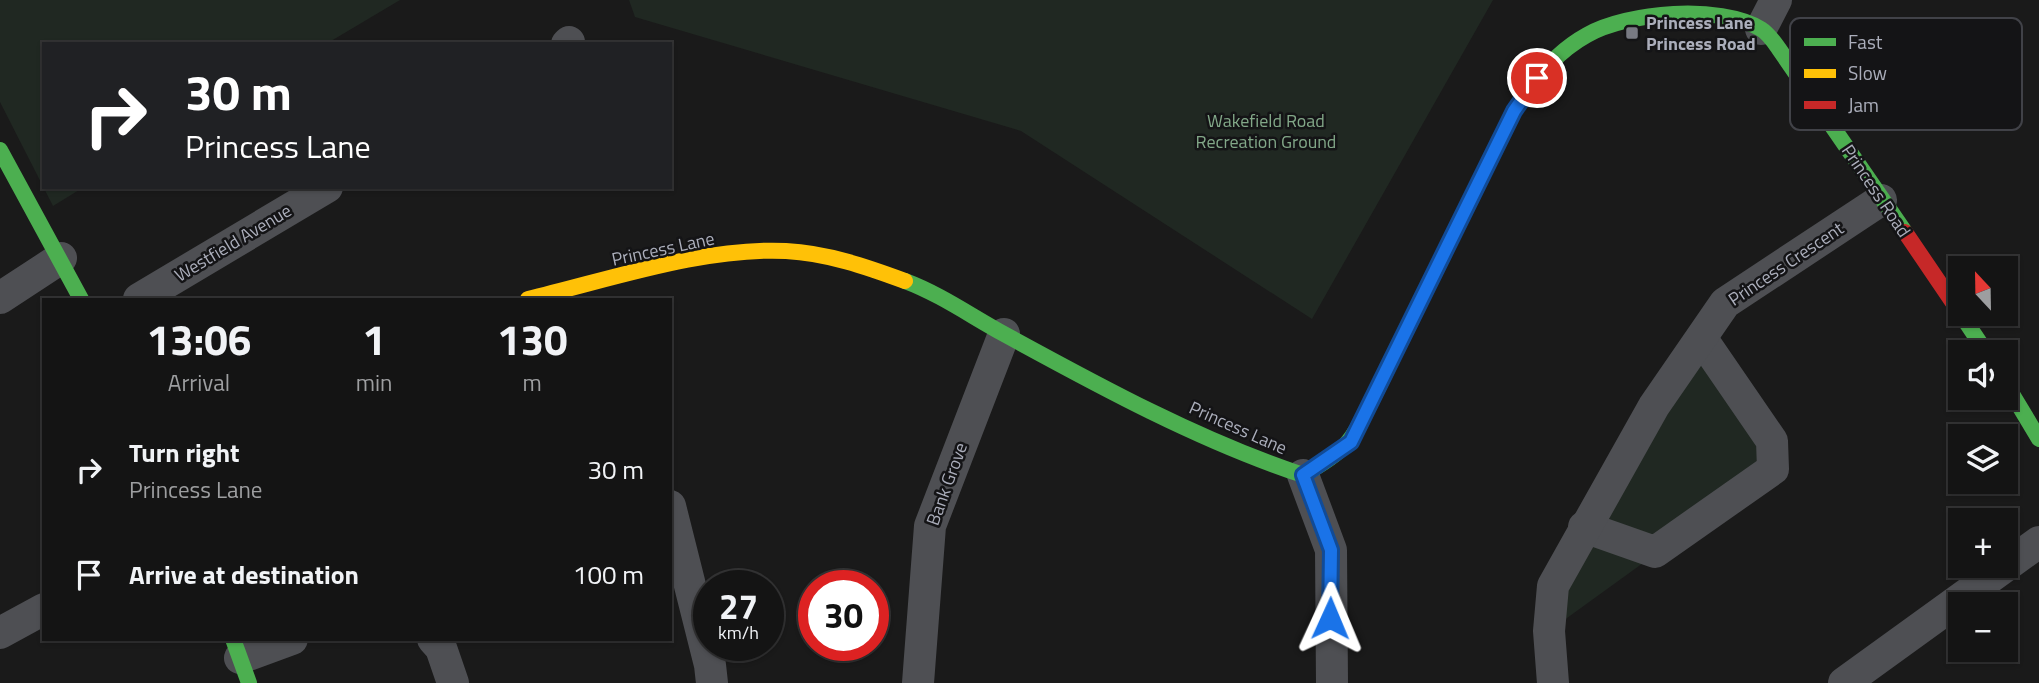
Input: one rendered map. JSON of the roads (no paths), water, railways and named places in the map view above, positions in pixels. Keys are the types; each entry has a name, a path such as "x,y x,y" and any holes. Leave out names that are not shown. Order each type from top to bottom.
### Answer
{"street":[{"path":"1332,683 1331,550 1303,475 1351,442 1514,111 1546,68 1590,33 1659,15 1699,15 1731,19 1761,29 1776,0"},
{"name":"Princess Road","path":"1761,29 1790,64"},
{"name":"Princess Road","path":"1834,130 1948,296"},
{"path":"0,150 61,258 80,298"},
{"name":"Westfield Avenue","path":"141,298 324,189"},
{"name":"Princess Crescent","path":"1553,683 1549,631 1553,586 1654,406 1725,303 1881,200"},
{"name":"Princess Lane","path":"537,298 616,289 709,256 786,251 859,264 926,289 1004,334 1240,454 1303,475"},
{"path":"0,298 61,258"},
{"name":"Bank Grove","path":"918,683 930,526 1004,334"},
{"path":"1584,527 1655,552 1773,469 1772,441 1702,339"},
{"path":"2018,404 2039,439"},
{"path":"672,514 710,665 712,683"},
{"path":"1844,683 2039,542"},
{"path":"0,634 42,610"},
{"path":"241,660 287,641"},
{"path":"435,641 440,648 453,683"}],"place":[{"name":"Princess Lane Princess Road","path":"1632,33"}],"park label":[{"name":"Wakefield Road Recreation Ground","path":"1266,131"}]}
